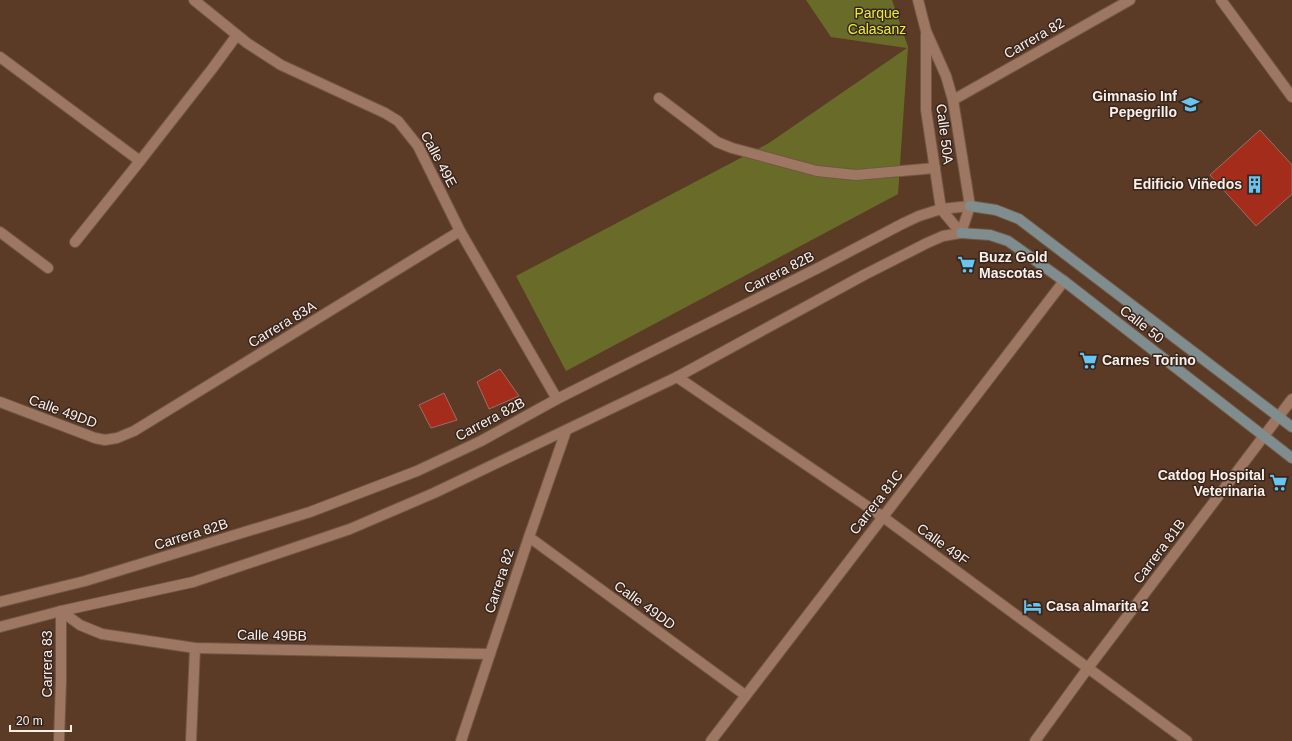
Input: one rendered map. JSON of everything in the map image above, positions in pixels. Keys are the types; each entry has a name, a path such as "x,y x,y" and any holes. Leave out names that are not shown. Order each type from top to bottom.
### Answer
{"main road":[{"name":"Carrera 82B","path":"970,206 996,210"},
{"name":"Calle 50","path":"996,210 1019,219 1292,427"},
{"name":"Calle 50","path":"962,233 990,235 1008,241 1064,281 1292,458"}],"street":[{"name":"Calle 49E","path":"194,0 237,35 281,65 385,112 398,121 418,146 460,231 557,399"},
{"name":"Calle 50A","path":"918,0 926,31 946,76 953,100 970,206"},
{"name":"Carrera 82","path":"953,100 1130,0"},
{"path":"1221,0 1292,97"},
{"name":"Calle 50A","path":"926,31 926,110 941,209"},
{"path":"75,242 212,69 237,35"},
{"path":"0,57 140,161"},
{"path":"658,98 717,142 732,148 817,171 856,175 935,168"},
{"path":"962,233 970,206"},
{"name":"Carrera 82B","path":"0,602 84,581 310,512 417,471 481,441 557,399 820,267 902,224 919,216 941,209 970,206"},
{"path":"941,209 962,233"},
{"name":"Carrera 83A","path":"117,438 134,431 460,231"},
{"path":"0,232 48,268"},
{"path":"0,627 61,611 193,582 350,529 434,493 677,377 927,242 943,236 962,233"},
{"name":"Carrera 81C","path":"711,741 1064,281"},
{"name":"Calle 49F","path":"677,377 883,517 1187,741"},
{"name":"Carrera 81B","path":"1035,741 1088,668 1292,399"},
{"name":"Calle 49DD","path":"0,402 83,434 105,440 117,438"},
{"name":"Carrera 82","path":"461,741 566,431"},
{"name":"Calle 49DD","path":"529,537 745,696"},
{"name":"Calle 49BB","path":"61,611 80,625 102,634 195,648 490,654"},
{"name":"Carrera 83","path":"60,741 62,680 61,611"},
{"path":"191,741 195,648"}],"green space":[{"name":"Parque Calasanz","path":"806,0 892,0 908,47 898,194 566,371 516,276 769,143 907,48 831,37"}],"building":[{"name":"Edificio Viñedos","path":"1260,130 1292,165 1292,194 1256,226 1210,175"},
{"path":"500,369 519,396 489,409 477,382"},
{"path":"444,393 457,420 431,428 419,405"}],"place":[{"name":"Gimnasio Inf Pepegrillo","path":"1190,104"},
{"name":"Edificio Viñedos","path":"1255,184"},
{"name":"Buzz Gold Mascotas","path":"966,265"},
{"name":"Carnes Torino","path":"1089,360"},
{"name":"Catdog Hospital Veterinaria","path":"1278,483"},
{"name":"Casa almarita 2","path":"1033,606"}]}
